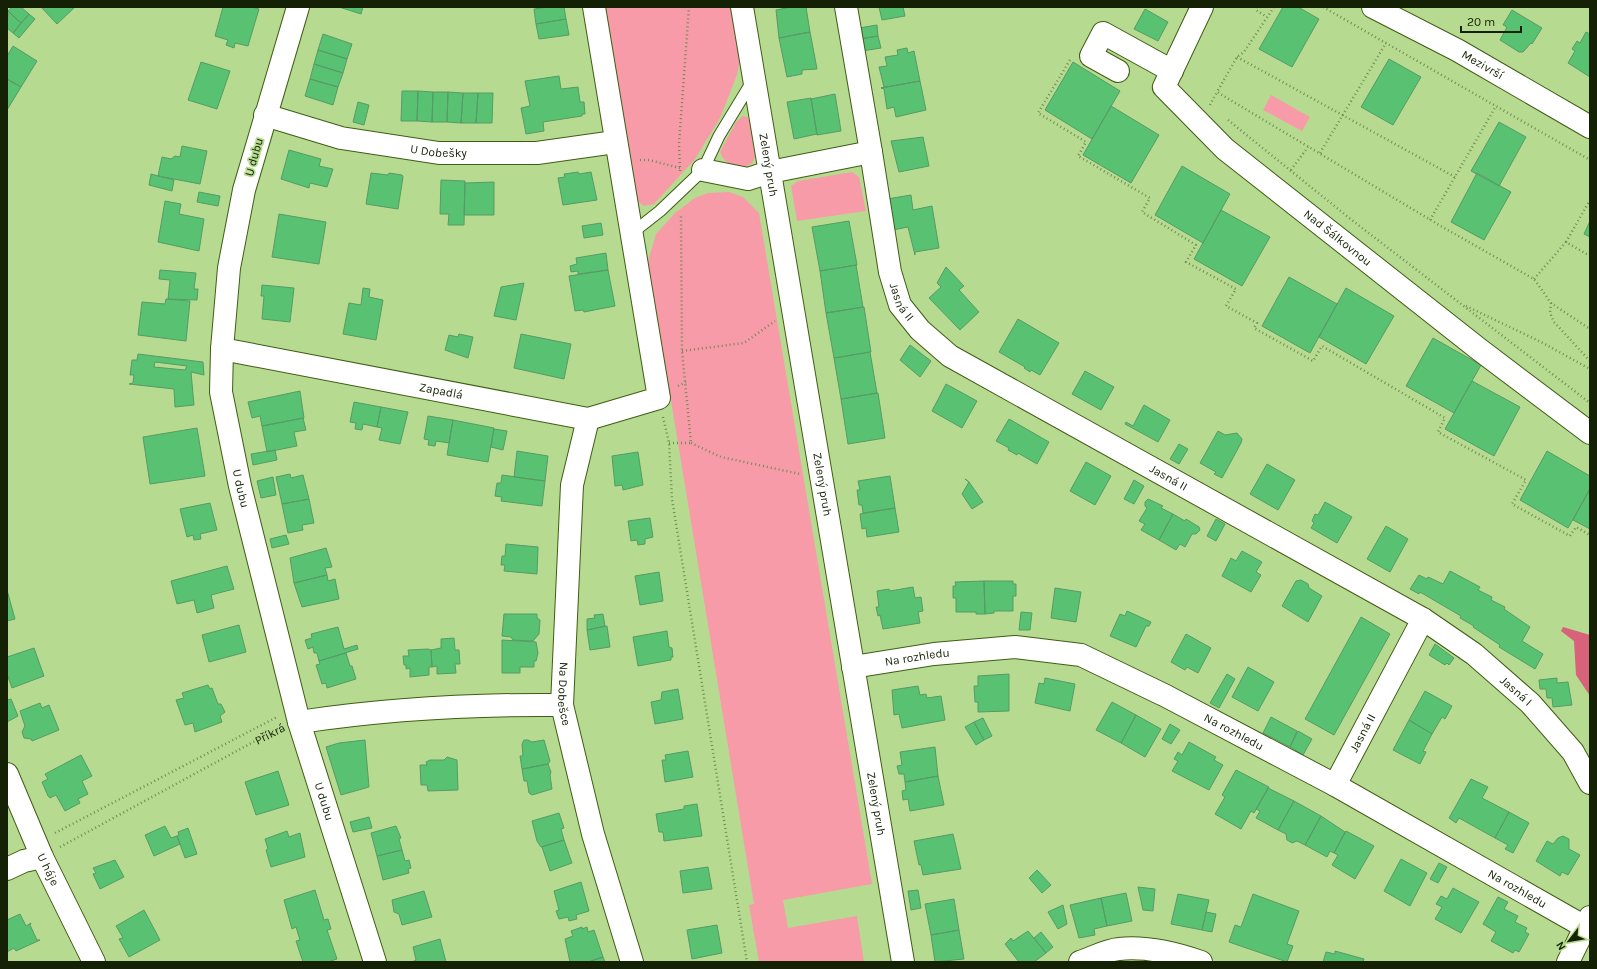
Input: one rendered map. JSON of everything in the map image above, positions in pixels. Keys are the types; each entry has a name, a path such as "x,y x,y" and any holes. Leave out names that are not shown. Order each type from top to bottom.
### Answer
{"street":[{"name":"U dubu","path":"298,7 244,190 229,268 222,348 221,392 240,486 297,715 375,962"},
{"path":"594,7 659,398"},
{"name":"Zelený pruh","path":"742,7 798,330 903,962"},
{"name":"Jasná II","path":"846,7 890,272 900,305 920,330 950,356 1423,619 1334,785"},
{"name":"Nad Šálkovnou","path":"1202,7 1164,87 1225,149 1480,350 1590,433"},
{"name":"Mezivrší","path":"1374,7 1457,50 1590,127"},
{"path":"1118,71 1091,56 1103,33 1172,71"},
{"name":"U Dobešky","path":"265,115 341,138 439,154 617,151"},
{"path":"702,170 748,179 770,172 871,152"},
{"name":"Zapadlá","path":"222,348 588,419 659,398"},
{"name":"Na Dobešce","path":"588,419 572,485 562,705 593,834 632,962"},
{"name":"Jasná I","path":"1423,619 1474,654 1530,703 1573,752 1590,782"},
{"name":"Na rozhledu","path":"853,667 934,654 1016,647 1081,655 1166,696 1588,922"},
{"name":"Příkrá","path":"297,715 361,713 487,705 562,705"},
{"name":"U háje","path":"7,774 39,850 94,962"},
{"path":"7,869 24,861 39,850"},
{"path":"1568,962 1588,922"},
{"path":"1080,962 1118,949 1155,950 1182,955 1201,962"}],"lane":[{"path":"632,233 660,211 702,170 719,136 754,78"}],"path":[{"path":"689,7 679,144 681,189 682,351 691,444"},
{"path":"1257,7 1256,10 1267,17"},
{"path":"1210,105 1237,57 1244,52 1274,7"},
{"path":"1323,7 1590,160"},
{"path":"1320,153 1386,43"},
{"path":"1072,57 1038,113 1086,142 1078,156 1150,198 1142,212 1196,245 1186,262 1236,289 1226,306 1257,323 1254,328 1313,361 1322,346 1445,418 1438,432 1526,480 1512,504 1570,536 1576,527 1590,535"},
{"path":"1237,57 1455,177"},
{"path":"1217,92 1430,220 1534,279 1551,303 1590,329"},
{"path":"1204,101 1216,110"},
{"path":"1430,220 1496,106"},
{"path":"1222,115 1460,303 1590,403"},
{"path":"1291,170 1308,147"},
{"path":"617,151 680,168"},
{"path":"1534,279 1566,242 1590,200"},
{"path":"1566,242 1590,256"},
{"path":"1460,303 1541,342 1590,369"},
{"path":"1551,303 1550,314 1554,322 1590,361"},
{"path":"682,351 744,343 782,316"},
{"path":"659,398 669,443 672,499 747,962"},
{"path":"669,443 691,444 721,457 822,478"},
{"path":"39,850 297,715"},
{"name":"Příkrá","path":"39,850 285,725 297,715"}],"shaded area":[{"path":"603,7 732,7 741,54 737,75 720,118 695,159 654,204 644,206 636,200"},
{"path":"1271,95 1310,117 1302,131 1263,110"},
{"path":"743,116 747,117 749,120 755,157 752,163 745,167 730,164 724,159 720,152 736,122"},
{"path":"852,172 859,177 866,211 797,221 791,186 798,181"},
{"path":"729,192 743,197 759,213 872,884 783,900 788,928 857,916 864,962 759,962 749,905 754,904 648,261 656,234 675,213 695,198 708,193"},
{"path":"1563,627 1590,635 1590,696 1576,675 1574,641 1561,631"}],"building":[{"path":"12,7 21,7 29,14 21,23 8,11"},
{"path":"41,7 75,7 57,24"},
{"path":"223,7 252,7 259,9 248,46 235,43 234,48 226,45 228,40 215,36"},
{"path":"339,7 363,7 361,14"},
{"path":"564,7 566,19 536,24 534,9"},
{"path":"791,7 806,7 810,32 779,38 776,10"},
{"path":"879,7 903,7 905,16 882,20"},
{"path":"1283,7 1298,7 1319,19 1292,67 1259,49"},
{"path":"1145,9 1168,22 1158,41 1134,29"},
{"path":"1512,10 1542,28 1532,44 1531,43 1523,52 1519,52 1500,40 1507,27 1503,25"},
{"path":"8,11 21,23 13,33 7,28"},
{"path":"29,14 35,19 19,38 13,33"},
{"path":"566,19 569,35 539,39 536,24"},
{"path":"877,25 878,36 860,39 859,28"},
{"path":"810,32 817,69 802,70 802,74 787,77 779,38"},
{"path":"1586,32 1590,34 1590,77 1568,63 1575,51 1572,49 1577,41 1580,43"},
{"path":"323,34 352,44 347,59 318,50"},
{"path":"878,36 881,48 862,51 860,39"},
{"path":"13,46 37,61 21,87 7,79 7,56"},
{"path":"907,48 908,53 914,51 920,81 881,88 884,87 879,67 887,66 885,57 898,55 897,50"},
{"path":"318,50 347,59 343,73 314,64"},
{"path":"1389,59 1421,77 1393,125 1361,107"},
{"path":"201,62 230,71 217,109 188,100"},
{"path":"1073,62 1120,91 1092,139 1045,110"},
{"path":"314,64 343,73 338,87 310,79"},
{"path":"559,76 561,89 578,87 580,102 584,102 585,114 582,114 582,116 543,122 544,131 526,134 521,108 530,106 525,81"},
{"path":"7,79 21,87 7,110"},
{"path":"310,79 338,87 333,105 305,96"},
{"path":"920,81 926,110 896,117 894,107 887,109 884,89 881,88"},
{"path":"402,91 418,91 417,121 401,121"},
{"path":"418,91 433,92 432,122 417,121"},
{"path":"433,92 448,92 447,122 432,122"},
{"path":"448,92 463,93 461,123 447,122"},
{"path":"463,93 478,93 476,123 461,123"},
{"path":"478,93 493,93 492,123 476,123"},
{"path":"835,94 841,131 817,135 811,99"},
{"path":"811,98 817,134 794,139 787,102"},
{"path":"358,102 369,105 364,125 353,122"},
{"path":"1111,106 1159,135 1131,183 1083,155"},
{"path":"1499,122 1526,137 1499,186 1471,171"},
{"path":"923,137 929,166 899,172 891,141"},
{"path":"182,146 207,151 200,184 158,176 162,157 171,159 175,156 180,157"},
{"path":"289,150 321,159 319,166 333,169 327,187 310,183 309,188 281,179"},
{"path":"1182,166 1230,194 1203,243 1155,215"},
{"path":"578,172 579,174 591,172 597,200 563,205 558,178 565,177 564,174"},
{"path":"371,173 402,175 403,177 398,209 366,204"},
{"path":"1477,173 1511,192 1484,240 1451,222"},
{"path":"151,174 174,180 172,191 149,185"},
{"path":"441,180 465,181 464,225 448,225 449,214 440,214"},
{"path":"494,182 494,215 464,215 465,183"},
{"path":"199,192 220,196 218,206 197,202"},
{"path":"911,195 913,210 932,206 939,248 915,252 915,255 908,227 893,230 887,199"},
{"path":"165,201 181,204 179,214 204,219 199,251 158,242"},
{"path":"1221,210 1270,237 1242,286 1194,259"},
{"path":"279,214 326,222 319,264 272,257"},
{"path":"849,221 857,265 820,271 812,227"},
{"path":"1590,221 1590,237 1584,234"},
{"path":"601,223 603,235 584,238 582,226"},
{"path":"606,253 608,270 578,274 578,271 571,272 570,266 577,264 576,258"},
{"path":"856,265 863,307 826,313 820,271"},
{"path":"946,267 964,286 959,290 979,312 960,330 929,298 941,287 937,283"},
{"path":"160,270 196,273 194,289 198,289 197,300 168,299 170,280 159,279"},
{"path":"608,270 615,306 584,312 583,310 575,311 569,276"},
{"path":"1289,277 1337,304 1310,353 1262,326"},
{"path":"524,283 516,320 494,316 501,287"},
{"path":"262,285 294,288 290,322 262,319 264,296 261,296"},
{"path":"363,288 370,289 369,297 383,300 376,340 343,334 349,303 361,305"},
{"path":"1346,288 1394,316 1366,364 1319,337"},
{"path":"166,299 190,301 186,341 138,335 142,302 165,304"},
{"path":"864,307 871,352 834,358 826,313"},
{"path":"1018,319 1059,343 1040,375 1031,370 1030,372 1024,368 1025,367 999,352"},
{"path":"459,334 473,337 468,358 445,350 449,335 458,337"},
{"path":"521,334 571,344 564,379 514,368"},
{"path":"1433,338 1481,365 1454,413 1406,386"},
{"path":"910,345 931,361 920,377 900,360"},
{"path":"870,352 877,393 841,399 834,358"},
{"path":"138,354 203,362 204,375 191,372 194,405 175,407 174,389 129,384 133,383 134,375 130,375 132,360 137,360","holes":["155,362 187,366 185,370 154,367"]},
{"path":"1085,371 1114,387 1101,410 1072,394"},
{"path":"1472,381 1520,407 1494,456 1445,429"},
{"path":"946,384 977,401 962,428 932,411"},
{"path":"300,391 304,418 262,426 260,416 252,418 248,402"},
{"path":"878,393 885,438 848,444 841,399"},
{"path":"354,402 381,407 377,427 363,424 362,430 355,429 356,423 350,422"},
{"path":"1144,405 1170,420 1158,442 1125,424 1126,422 1133,426"},
{"path":"381,407 408,412 400,444 379,440 382,428 377,427"},
{"path":"428,416 453,420 449,443 436,441 435,446 428,445 429,440 424,439"},
{"path":"303,418 306,430 294,432 297,446 267,452 262,426"},
{"path":"1009,419 1049,442 1037,464 1018,453 1017,455 1008,450 1009,448 996,441"},
{"path":"453,420 494,428 488,462 447,455"},
{"path":"197,428 205,476 150,484 143,437"},
{"path":"494,429 507,431 503,450 491,447"},
{"path":"1218,431 1225,435 1237,433 1242,439 1222,478 1214,474 1216,472 1200,463"},
{"path":"1179,444 1188,449 1179,464 1170,459"},
{"path":"275,450 277,460 253,465 251,454"},
{"path":"517,451 548,456 545,481 514,477"},
{"path":"1547,451 1590,476 1590,489 1568,528 1520,500"},
{"path":"638,452 643,485 623,490 622,485 615,486 612,456"},
{"path":"1086,462 1111,476 1095,505 1070,491"},
{"path":"1267,464 1295,480 1278,510 1250,494"},
{"path":"290,474 291,478 303,475 309,499 282,504 276,477"},
{"path":"502,475 545,481 542,506 501,501 502,497 495,496 497,483 501,483"},
{"path":"890,476 895,508 863,513 862,505 859,505 857,490 860,490 858,481"},
{"path":"273,477 276,495 261,498 257,481"},
{"path":"1134,480 1144,486 1134,504 1124,499"},
{"path":"969,482 983,502 972,509 962,494"},
{"path":"1590,489 1590,529 1573,520"},
{"path":"309,499 314,523 302,525 303,530 288,533 282,504"},
{"path":"1148,499 1163,506 1161,508 1173,514 1159,540 1141,530 1145,524 1139,521 1147,508 1145,506 1145,502"},
{"path":"1325,502 1352,517 1337,543 1311,528 1314,523 1312,521 1315,514 1318,515"},
{"path":"210,503 217,530 200,534 201,539 194,540 193,535 187,537 180,509"},
{"path":"895,508 899,532 867,537 866,528 862,529 860,514"},
{"path":"1173,514 1185,521 1186,519 1199,527 1200,530 1196,534 1192,534 1185,547 1180,544 1176,550 1159,540"},
{"path":"650,518 653,537 645,539 645,544 638,545 637,540 631,541 628,521"},
{"path":"1216,519 1225,524 1216,541 1207,536"},
{"path":"1386,526 1408,539 1390,572 1367,559"},
{"path":"286,535 289,544 272,548 270,539"},
{"path":"506,544 538,547 537,574 504,571 505,565 501,565 502,556 505,556"},
{"path":"326,548 332,567 325,568 327,575 294,583 290,558"},
{"path":"1242,551 1262,562 1256,572 1261,575 1251,592 1222,576 1231,558 1236,561"},
{"path":"227,566 234,589 211,595 214,608 197,613 194,600 177,604 171,581"},
{"path":"1450,571 1480,587 1478,590 1492,597 1491,600 1505,607 1504,609 1530,627 1522,641 1543,654 1535,669 1499,647 1500,645 1473,627 1474,626 1460,618 1461,616 1420,592 1419,594 1410,589 1419,575 1427,579 1428,577 1443,584"},
{"path":"659,572 663,601 640,605 635,576"},
{"path":"327,575 328,581 335,579 339,599 302,607 294,583"},
{"path":"1301,580 1308,584 1309,588 1322,596 1308,622 1282,606 1296,581"},
{"path":"984,581 1013,581 1013,584 1016,584 1016,596 1013,596 1013,611 994,611 994,613 985,614"},
{"path":"984,581 985,614 976,614 976,612 956,612 956,598 953,598 953,586 956,586 955,582"},
{"path":"913,587 915,598 921,597 923,611 918,612 920,623 883,629 880,615 878,616 876,607 879,607 877,591 889,589 890,591"},
{"path":"1055,588 1081,592 1076,622 1051,618"},
{"path":"7,590 15,619 7,621"},
{"path":"1127,611 1151,622 1149,626 1146,626 1136,647 1110,636 1120,614 1125,616"},
{"path":"1021,612 1032,613 1030,630 1019,630"},
{"path":"504,614 537,614 537,618 540,620 539,634 533,641 513,640 511,637 502,636"},
{"path":"603,614 605,626 587,630 587,619 595,618 594,615"},
{"path":"1361,617 1390,634 1334,735 1305,719"},
{"path":"239,625 246,652 209,662 202,635"},
{"path":"607,626 610,647 590,650 587,630"},
{"path":"338,627 344,649 357,645 358,649 319,661 317,653 314,653 313,647 308,649 305,640 312,638 311,634"},
{"path":"667,631 669,647 672,648 673,657 671,657 671,660 638,666 633,637"},
{"path":"1186,634 1211,648 1198,673 1187,667 1185,670 1171,662"},
{"path":"454,638 455,650 459,650 460,664 455,664 456,673 437,674 437,666 432,667 431,650 441,648 441,639"},
{"path":"502,640 536,642 538,653 536,661 534,661 534,667 520,667 520,673 502,673"},
{"path":"1435,644 1454,658 1449,665 1447,663 1445,665 1429,655"},
{"path":"34,648 44,676 12,688 7,674 7,657"},
{"path":"408,650 431,650 432,667 429,667 429,675 410,677 410,668 406,669 403,656 409,656"},
{"path":"346,653 356,679 327,688 326,683 322,684 316,665 320,664 319,661"},
{"path":"1248,667 1274,682 1258,711 1232,697"},
{"path":"1009,674 1009,711 978,712 978,702 975,702 974,686 978,686 978,676"},
{"path":"1227,674 1235,679 1219,708 1210,703"},
{"path":"1045,678 1075,684 1070,711 1035,703 1039,683 1044,684"},
{"path":"1557,678 1557,683 1568,682 1572,705 1553,707 1552,698 1547,698 1546,689 1540,689 1539,680"},
{"path":"208,685 210,689 212,688 218,704 221,704 225,712 220,716 222,722 195,732 193,723 185,725 176,700 184,698 182,693"},
{"path":"918,686 920,695 926,694 927,698 941,696 945,720 902,728 899,714 894,715 892,690"},
{"path":"678,689 683,719 655,724 651,702 661,700 662,692"},
{"path":"1425,691 1452,706 1445,719 1442,717 1432,734 1409,720"},
{"path":"11,699 18,716 7,722 7,700"},
{"path":"1112,702 1136,715 1121,743 1096,730"},
{"path":"40,703 42,708 49,705 59,730 32,741 31,739 24,738 22,732 25,726 20,711"},
{"path":"1136,715 1161,729 1145,757 1121,743"},
{"path":"1271,717 1297,731 1290,747 1263,733"},
{"path":"983,718 992,736 984,740 974,722"},
{"path":"1409,720 1432,734 1423,751 1426,752 1420,764 1393,750"},
{"path":"974,722 984,740 976,745 965,727"},
{"path":"1170,724 1180,730 1171,744 1162,739"},
{"path":"1298,731 1312,739 1303,755 1290,747"},
{"path":"365,740 369,787 341,795 326,747 339,743"},
{"path":"524,740 532,742 544,740 550,761 548,764 522,769 520,756 523,756 522,744"},
{"path":"1189,742 1216,757 1214,760 1223,765 1209,790 1172,771 1178,761 1174,759 1178,752 1182,755"},
{"path":"935,747 938,776 905,782 904,774 899,774 897,766 902,765 900,752"},
{"path":"688,751 693,777 665,782 662,760 666,760 665,755"},
{"path":"81,755 92,776 82,781 88,794 78,799 80,803 65,811 56,795 50,798 48,796 42,782 48,779 45,774"},
{"path":"447,757 457,760 458,790 428,791 427,785 421,785 420,765 427,765 426,762 430,760 444,760"},
{"path":"548,764 551,772 552,789 532,795 529,793 527,781 524,781 522,769"},
{"path":"1236,770 1269,787 1254,813 1251,811 1241,829 1215,814 1225,797 1222,795"},
{"path":"278,771 289,805 256,815 245,782"},
{"path":"938,776 944,805 910,811 908,799 903,800 902,791 906,790 905,782"},
{"path":"1471,779 1488,787 1482,798 1509,812 1495,838 1459,818 1456,823 1449,818"},
{"path":"1268,788 1294,801 1278,830 1256,818 1260,811 1256,809"},
{"path":"1294,801 1321,816 1305,845 1297,841 1292,843 1287,840 1286,834 1278,830"},
{"path":"697,804 702,836 664,841 663,832 659,832 656,814 684,809 684,806"},
{"path":"1509,812 1529,823 1513,853 1505,849 1508,845 1495,838"},
{"path":"559,813 564,828 561,829 564,840 541,847 537,841 532,821"},
{"path":"1321,816 1345,832 1334,853 1330,851 1327,857 1305,845"},
{"path":"369,817 372,828 353,832 350,822"},
{"path":"165,826 171,838 177,836 180,844 154,856 145,835"},
{"path":"396,826 401,838 399,839 402,850 377,856 371,833"},
{"path":"188,828 197,854 185,858 177,836 179,835 178,832"},
{"path":"287,831 289,837 300,833 305,857 271,867 266,850 268,849 265,839"},
{"path":"1346,831 1374,846 1355,879 1332,865 1338,855 1334,853"},
{"path":"953,834 961,869 923,875 921,865 919,865 914,841"},
{"path":"1563,836 1569,839 1569,849 1580,855 1568,875 1562,872 1560,876 1536,861 1547,841 1553,844 1558,838"},
{"path":"564,840 572,863 550,871 542,847"},
{"path":"402,850 405,861 409,860 411,868 408,869 409,873 383,880 377,856"},
{"path":"1401,859 1427,873 1410,906 1384,891"},
{"path":"115,860 124,877 100,889 93,874 96,873 93,868"},
{"path":"1439,863 1447,867 1438,883 1430,879"},
{"path":"708,867 712,889 683,893 680,871"},
{"path":"1037,870 1051,885 1042,893 1029,878"},
{"path":"581,882 589,911 576,915 577,919 569,921 568,917 559,919 556,911 559,910 554,891"},
{"path":"1138,887 1155,889 1153,911 1143,910"},
{"path":"1453,888 1479,902 1461,933 1435,919 1442,907 1436,904 1441,896 1447,899"},
{"path":"315,890 324,920 328,919 331,929 327,930 337,959 328,962 303,962 296,941 300,940 296,927 292,929 284,900"},
{"path":"918,890 921,908 911,910 908,891"},
{"path":"424,891 432,917 402,925 399,914 394,912 392,900"},
{"path":"1126,893 1132,921 1107,926 1101,898"},
{"path":"1178,894 1209,900 1202,930 1171,924"},
{"path":"1253,894 1299,911 1287,944 1293,946 1287,962 1229,942 1235,925 1241,927"},
{"path":"1498,897 1508,902 1504,909 1518,916 1515,922 1527,928 1525,932 1529,934 1519,952 1515,950 1513,953 1491,941 1496,932 1483,924"},
{"path":"1101,898 1107,926 1094,929 1095,935 1079,938 1070,905"},
{"path":"954,899 959,930 931,935 925,904"},
{"path":"1063,905 1067,924 1058,929 1048,912"},
{"path":"144,910 160,940 129,957 119,939 123,938 116,926"},
{"path":"1206,912 1216,914 1212,932 1202,930"},
{"path":"20,914 26,926 31,923 30,925 37,940 40,940 16,951 14,948 7,952 7,920"},
{"path":"717,925 722,953 692,959 687,930"},
{"path":"582,927 582,929 587,927 588,932 594,930 603,957 588,962 570,962 565,939 573,936 571,931"},
{"path":"959,930 964,959 935,962 931,935"},
{"path":"1028,931 1046,953 1034,962 1019,962 1005,944 1011,938 1013,941"},
{"path":"1041,932 1053,947 1046,953 1034,938"},
{"path":"440,939 446,962 412,962 416,960 413,947"},
{"path":"1335,951 1364,959 1363,962 1323,962 1326,952 1335,954"},
{"path":"603,957 605,962 588,962"}]}
